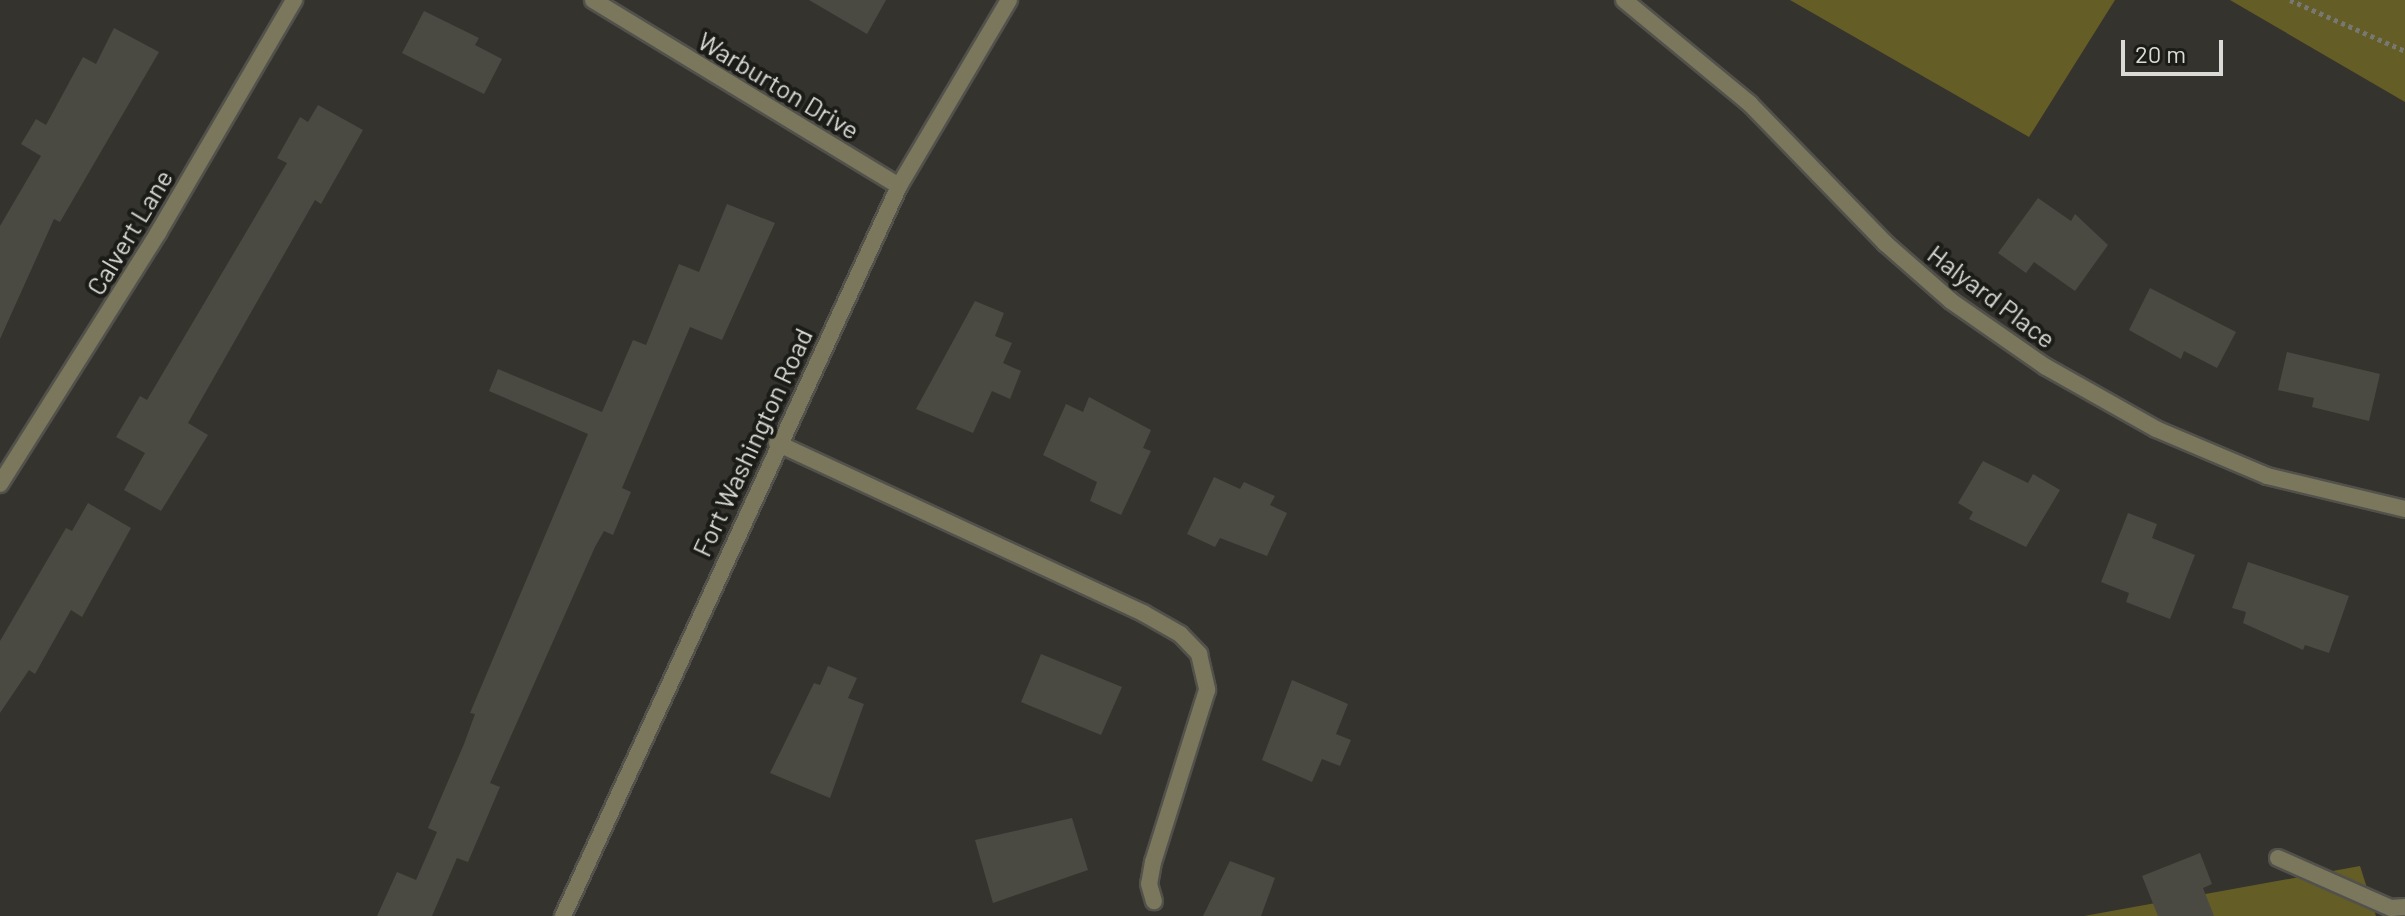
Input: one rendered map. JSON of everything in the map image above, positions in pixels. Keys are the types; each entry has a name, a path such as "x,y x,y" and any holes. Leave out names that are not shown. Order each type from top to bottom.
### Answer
{"street":[{"name":"Calvert Lane","path":"0,484 158,233 294,0"},
{"name":"Warburton Drive","path":"593,0 899,186"},
{"name":"Fort Washington Road","path":"563,916 777,443 899,186 1009,0"},
{"name":"Halyard Place","path":"1624,0 1750,104 1885,243 1951,301 2046,367 2156,429 2267,476 2405,509"},
{"path":"777,443 1143,613 1180,634 1199,654 1207,690 1153,862 1149,884 1154,901"},
{"path":"2278,858 2391,908 2405,907"}],"path":[{"path":"2290,0 2405,51"}],"shaded area":[{"path":"1790,0 2115,0 2029,137"},
{"path":"2230,0 2405,0 2405,102"},
{"path":"2360,866 2376,916 2084,916"}],"building":[{"path":"809,0 886,0 867,34"},
{"path":"424,11 479,38 475,45 502,59 484,94 402,53"},
{"path":"114,28 159,52 60,222 54,219 0,339 0,226 41,156 21,144 36,119 46,125 83,57 96,64"},
{"path":"318,105 363,130 321,204 315,200 188,423 208,435 161,511 124,490 145,453 116,437 140,396 147,400 287,163 277,158 300,117 308,122"},
{"path":"2038,198 2071,221 2075,214 2108,245 2075,291 2034,262 2026,273 1998,253"},
{"path":"727,204 775,223 722,340 690,327 622,488 631,492 613,535 604,531 595,547 490,783 500,787 468,862 457,858 432,916 377,916 397,872 416,880 437,832 428,828 475,714 470,713 588,434 489,391 498,369 602,412 633,340 646,345 679,264 699,272"},
{"path":"2150,288 2236,332 2217,368 2184,351 2181,359 2129,330"},
{"path":"975,301 1004,313 995,336 1012,343 1003,363 1021,371 1010,399 992,391 973,433 916,409"},
{"path":"2287,352 2380,374 2369,421 2312,407 2314,398 2278,390"},
{"path":"1089,397 1151,430 1143,448 1151,451 1121,515 1090,501 1097,482 1043,455 1066,404 1083,412"},
{"path":"1983,461 2028,483 2033,474 2060,490 2026,547 1969,519 1973,512 1958,503"},
{"path":"1214,477 1240,489 1244,482 1275,496 1270,505 1287,513 1267,556 1220,538 1215,547 1187,534"},
{"path":"88,503 131,528 82,617 71,610 35,674 29,670 0,713 0,641 66,528 72,531"},
{"path":"2128,513 2157,524 2152,538 2195,555 2170,619 2126,602 2129,593 2101,582"},
{"path":"2248,562 2349,596 2329,653 2305,645 2303,650 2243,623 2246,612 2232,608"},
{"path":"1041,654 1122,687 1101,735 1021,702"},
{"path":"828,666 857,678 848,698 864,704 830,798 770,773 814,683 820,685"},
{"path":"1292,680 1348,704 1336,734 1351,740 1340,766 1322,759 1312,782 1262,760"},
{"path":"1072,818 1088,870 993,903 975,840"},
{"path":"2200,853 2212,884 2203,888 2214,916 2158,916 2142,876"},
{"path":"1230,861 1275,878 1261,916 1203,916"}]}
